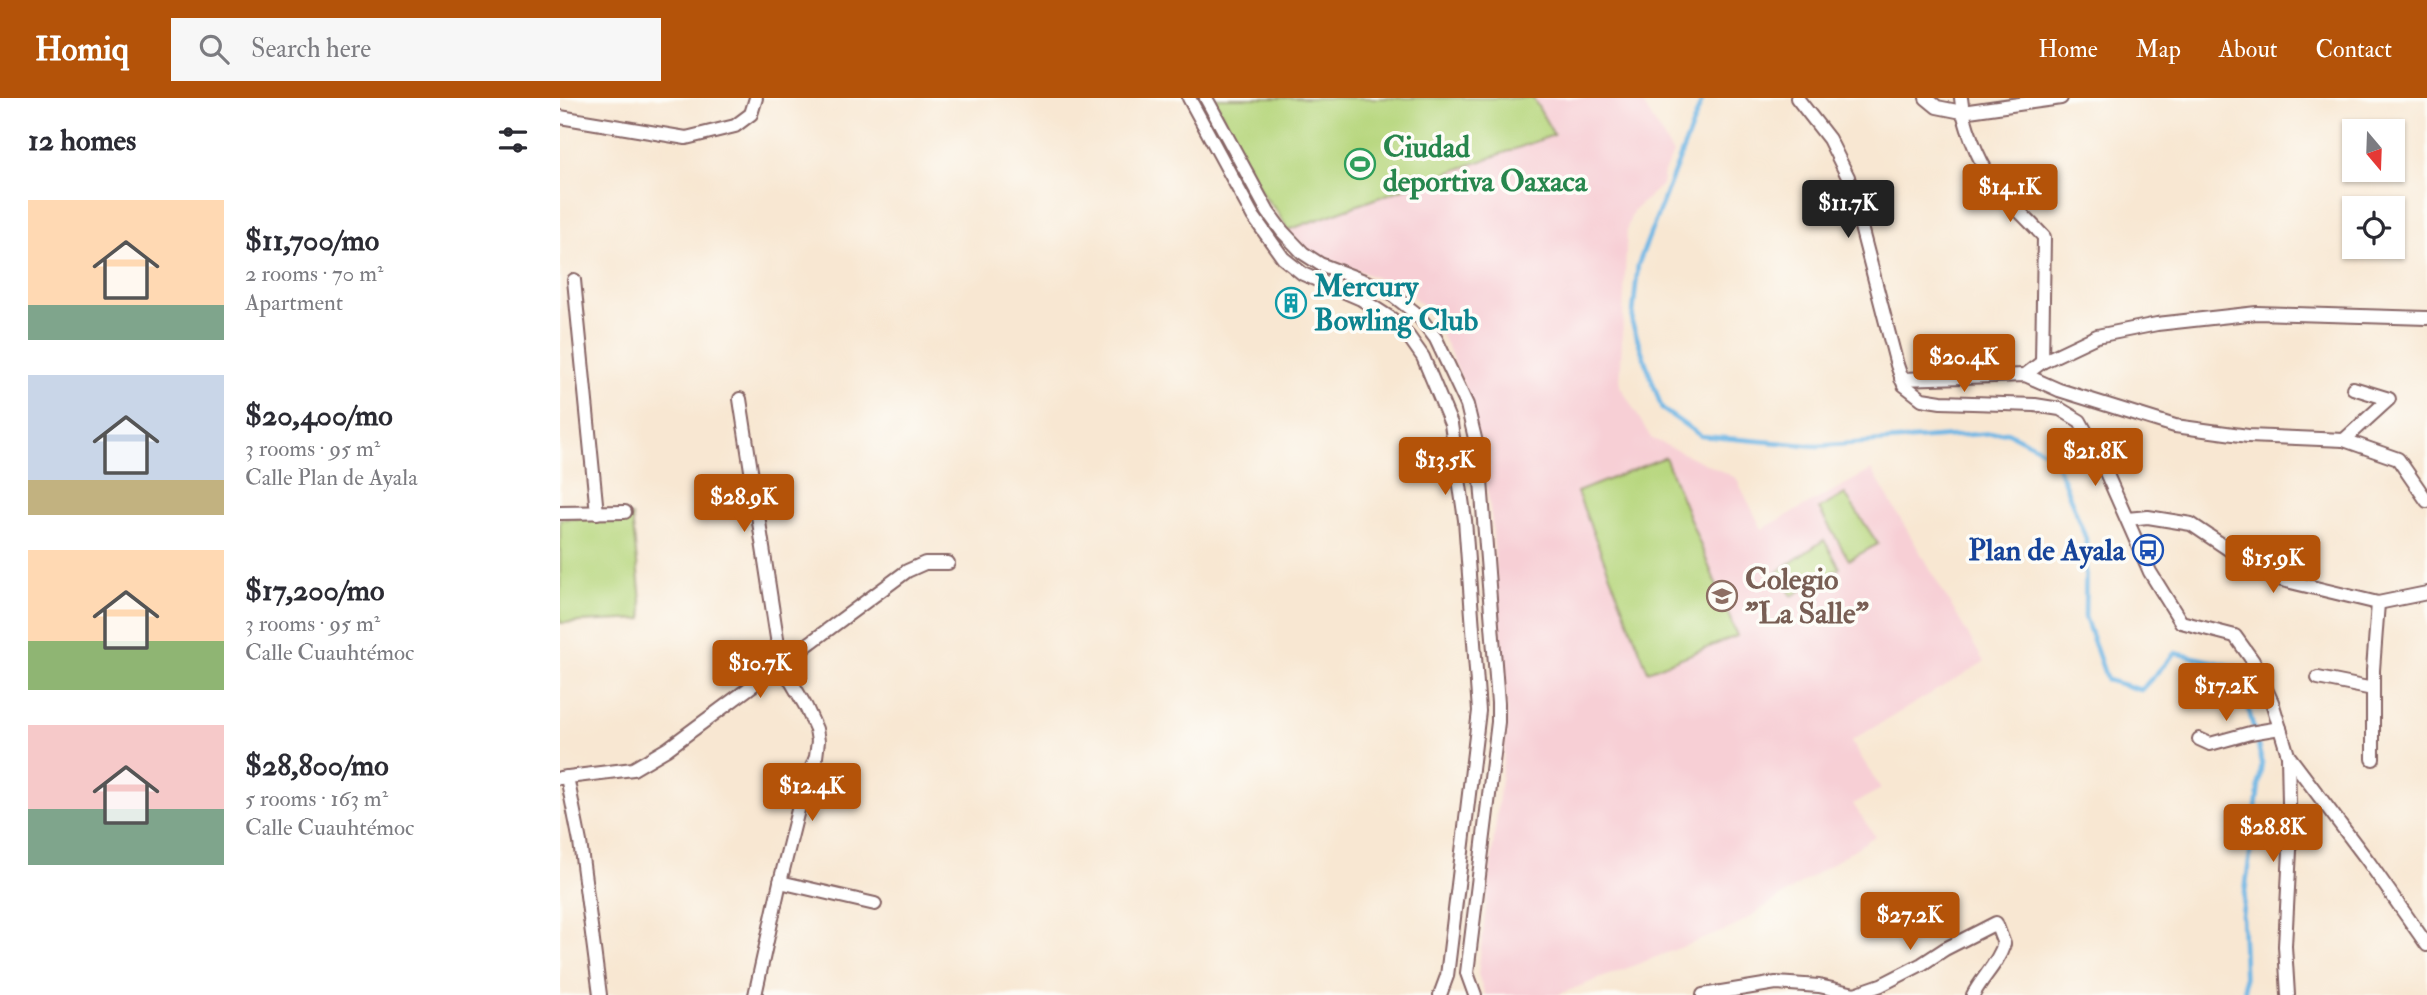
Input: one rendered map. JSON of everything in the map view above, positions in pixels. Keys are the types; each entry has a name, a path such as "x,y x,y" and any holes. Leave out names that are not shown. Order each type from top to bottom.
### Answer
{"street":[{"path":"560,117 686,138 735,126 751,114 756,98"},
{"path":"1188,98 1248,207 1283,258 1303,274 1361,299 1392,319 1409,337 1423,358 1451,424 1465,520 1479,720 1447,976 1440,995"},
{"path":"1206,98 1255,191 1282,231 1303,253 1320,264 1385,289 1418,315 1436,339 1466,405 1479,455 1498,703 1498,722 1467,973 1475,995"},
{"path":"1797,98 1829,139 1848,177 1901,379 1915,395 1930,401 2035,405 2060,409 2080,421 2150,572 2181,622 2235,636 2253,661 2272,702 2275,729 2288,755 2427,945"},
{"path":"1926,98 1937,107 1962,112 2061,98"},
{"path":"1961,98 1962,112 1972,139 1992,180 2044,237 2042,362"},
{"path":"574,280 597,513"},
{"path":"2025,376 2042,362 2097,336 2157,324 2257,313 2427,318"},
{"path":"1901,379 2025,376 2059,390 2175,426 2248,436 2344,440 2398,459 2427,501"},
{"path":"2344,440 2389,399 2353,388"},
{"path":"740,399 781,664 806,707 816,729 818,741 816,757 803,790 780,882 755,995"},
{"path":"560,513 625,512"},
{"path":"2127,519 2148,517 2191,524 2270,577 2378,603 2427,593"},
{"path":"600,995 580,842 564,778 633,769 667,748 906,571 925,563 948,563"},
{"path":"2374,758 2373,689 2378,603"},
{"path":"2318,678 2373,689"},
{"path":"2199,739 2210,744 2275,729"},
{"path":"2288,755 2290,850 2285,946 2288,995"},
{"path":"780,882 875,904"},
{"path":"1703,995 1776,983 1819,986 1855,994 1881,985 1996,923 2004,944 1999,960 1980,981 1973,995"}],"shaded area":[{"name":"Colegio \"La Salle\"","path":"1533,98 1640,98 1673,154 1664,172 1662,185 1633,211 1627,228 1620,386 1651,438 1736,478 1762,529 1872,470 1984,662 1851,741 1881,789 1853,804 1875,836 1734,927 1557,995 1485,995 1478,974 1507,712 1492,523 1469,398 1434,320 1421,304 1389,283 1310,251 1288,230 1554,135"}],"green space":[{"name":"Ciudad deportiva Oaxaca","path":"1214,98 1533,98 1554,135 1288,230 1262,194"},
{"path":"1665,457 1737,636 1648,671 1577,492"},
{"path":"1845,494 1878,544 1849,560 1819,509"},
{"path":"632,516 643,619 560,623 560,519"},
{"path":"1824,540 1840,568 1792,596 1777,572"}],"waterway":[{"path":"1703,98 1638,265 1632,323 1662,409 1701,436 1818,446 2007,432 2054,456 2086,539 2085,617 2107,680 2141,690 2175,653 2238,667 2262,762 2242,915 2245,995"}],"place":[{"name":"Ciudad deportiva Oaxaca","path":"1360,164"},
{"name":"Mercury Bowling Club","path":"1291,303"},
{"name":"Plan de Ayala","path":"2148,550"},
{"name":"Colegio \"La Salle\"","path":"1722,596"}]}
